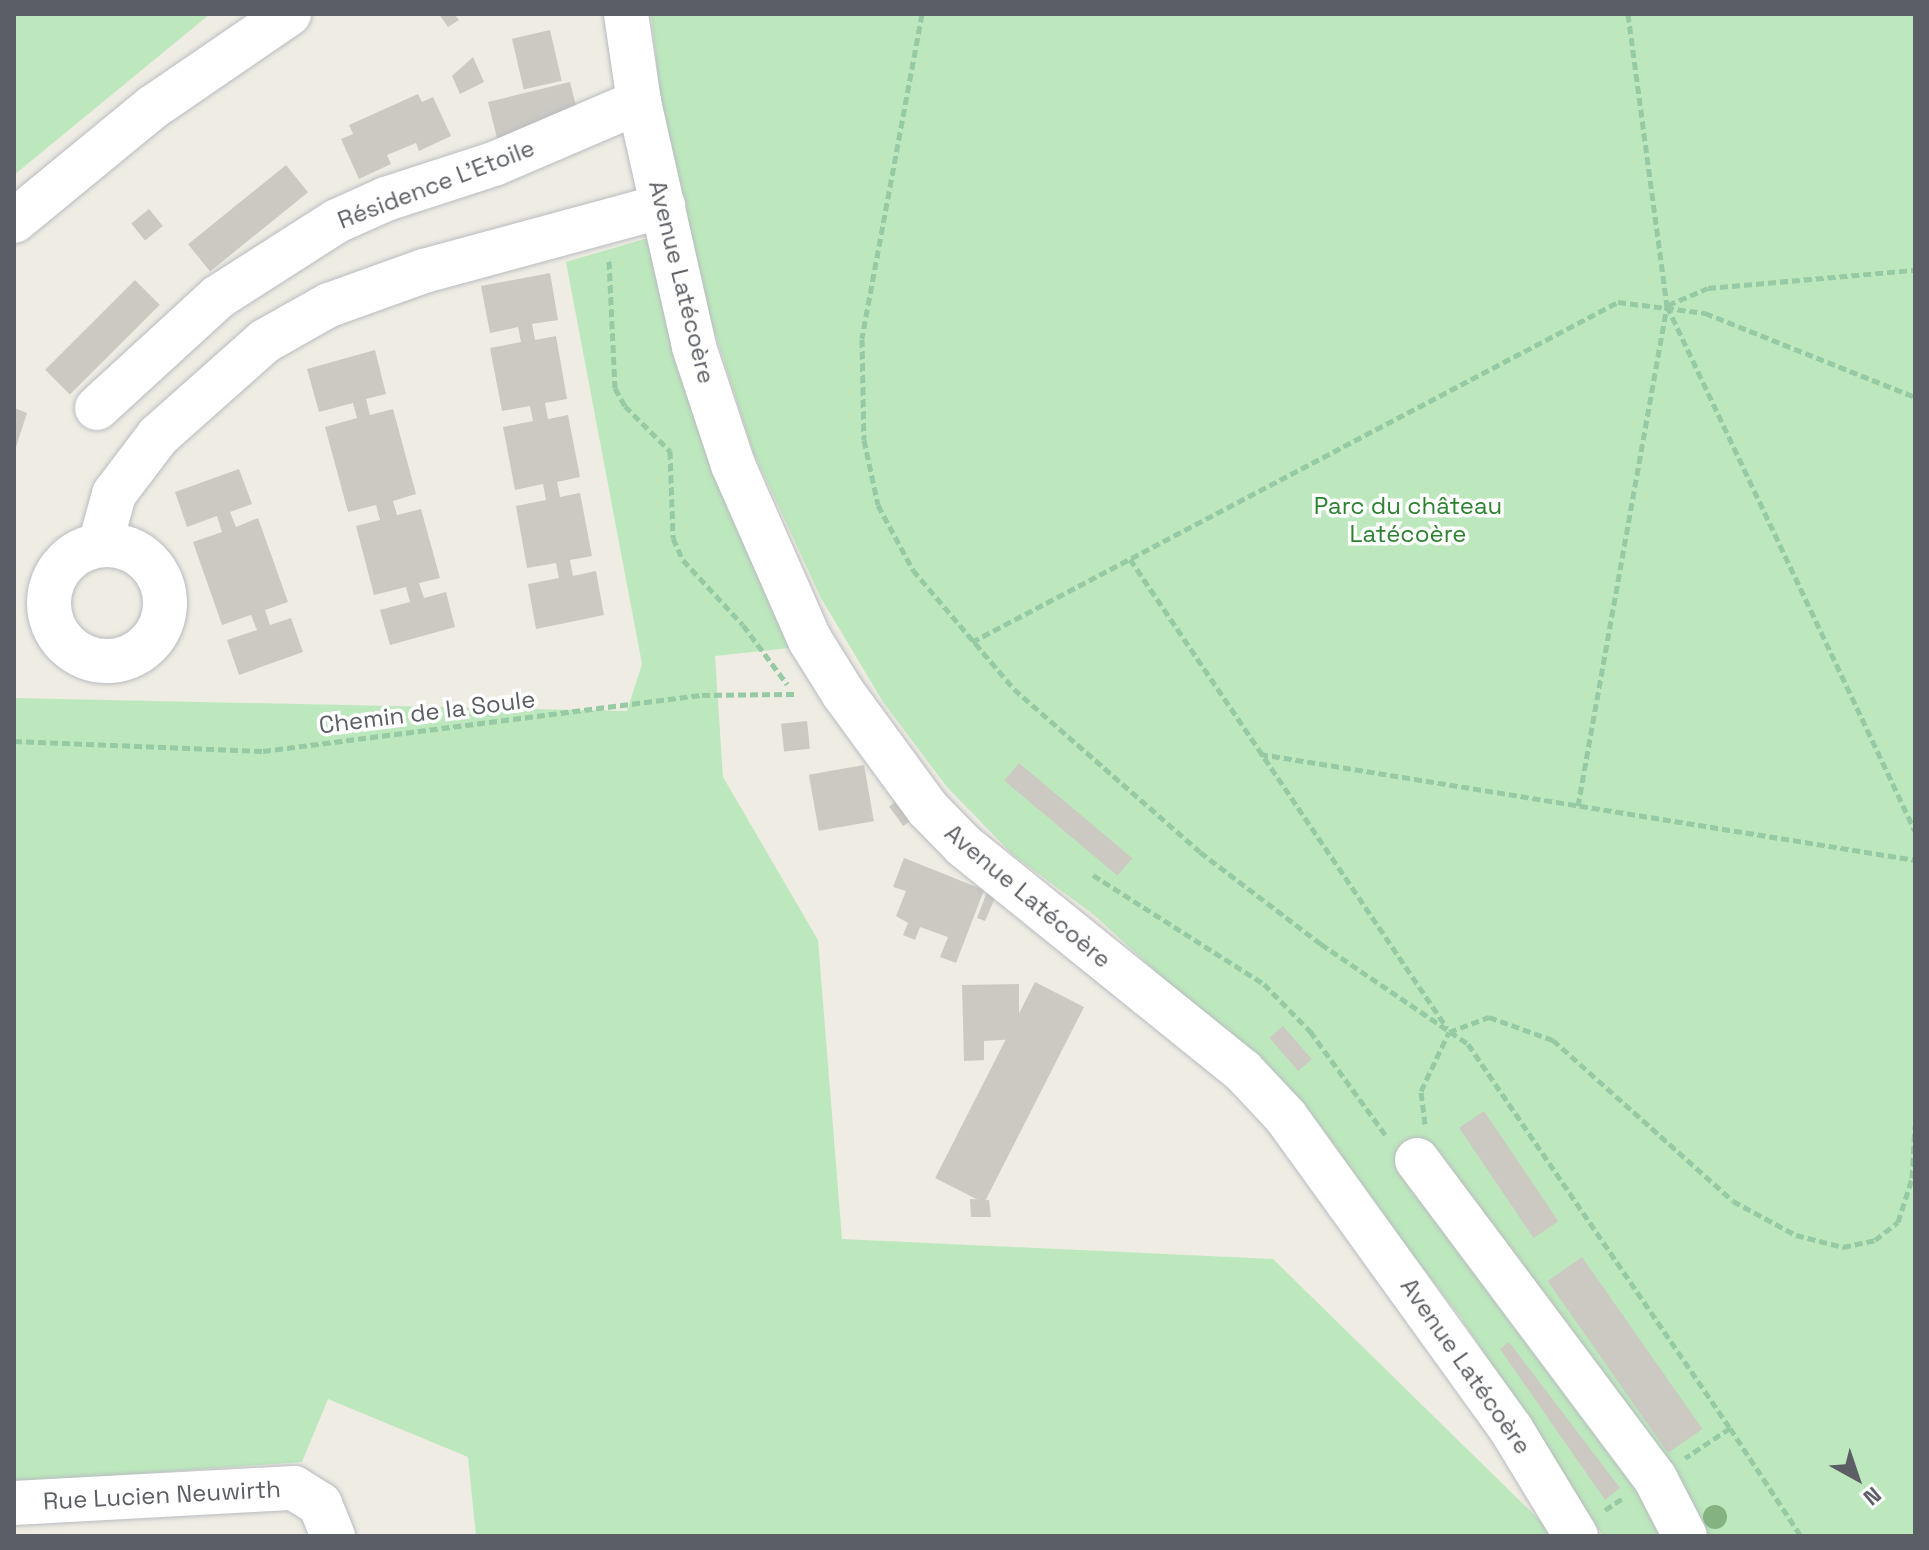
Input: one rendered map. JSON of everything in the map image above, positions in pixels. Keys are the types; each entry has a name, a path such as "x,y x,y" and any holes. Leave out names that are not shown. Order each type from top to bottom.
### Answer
{"street":[{"path":"14,221 153,107 289,14"},
{"name":"Avenue Latécoère","path":"626,14 639,102 694,347 733,465 810,640 843,693 928,809 964,846 1243,1071 1286,1117 1584,1527"},
{"name":"Résidence L'Etoile","path":"97,408 218,297 337,221 386,199 494,164 639,102"},
{"path":"100,545 114,494 158,436 265,341 329,305 424,271 663,206"},
{"path":"1417,1160 1655,1478 1685,1536"},
{"name":"Rue Lucien Neuwirth","path":"14,1503 294,1488 320,1504 333,1536"}],"path":[{"path":"922,14 862,339 864,440 878,505 913,570 1014,689 1200,852 1321,944 1468,1044 1801,1536"},
{"path":"1628,14 1667,306 1915,831"},
{"path":"609,259 615,388 625,406 670,451 673,538 683,560 743,625 795,695"},
{"path":"1667,306 1708,288 1915,270"},
{"path":"972,642 1618,302 1705,313 1915,397"},
{"path":"1578,806 1667,306"},
{"path":"1130,559 1449,1032"},
{"name":"Chemin de la Soule","path":"14,741 263,751 702,695 843,693"},
{"path":"1260,754 1915,860"},
{"path":"1093,875 1264,984 1310,1031 1400,1153 1417,1160 1428,1151 1421,1091 1449,1032 1489,1017 1553,1040 1733,1201 1796,1235 1843,1247 1875,1240 1898,1222 1912,1178 1915,1126"},
{"path":"1584,1527 1730,1428"}],"green space":[{"path":"14,14 210,14 14,175"},
{"name":"Parc du château Latécoère","path":"651,14 1915,14 1915,1536 1603,1536 1459,1315 1284,1088 1094,915 1012,854 947,787 883,702 821,598 753,451 704,299 660,93"},
{"path":"658,235 799,647 715,656 723,777 818,940 842,1239 1273,1259 1556,1536 476,1536 468,1457 328,1399 302,1462 14,1483 14,698 627,711 642,664 566,262"}],"building":[{"path":"439,14 454,14 459,20 448,27"},
{"path":"550,30 562,81 524,89 512,39"},
{"path":"473,57 484,82 460,94 452,76"},
{"path":"570,82 578,114 506,147 497,138 488,102"},
{"path":"418,94 422,102 433,97 451,136 419,151 416,143 387,155 391,164 359,179 341,139 353,134 349,125"},
{"path":"286,165 308,192 210,271 188,244"},
{"path":"149,209 163,226 145,241 131,223"},
{"path":"550,273 558,320 532,324 535,340 556,336 567,399 545,403 548,419 568,415 580,477 557,482 560,497 580,493 592,556 570,560 573,576 596,571 604,615 536,629 528,584 559,578 556,563 527,568 516,506 546,500 543,484 515,490 503,427 533,421 530,406 502,411 490,348 521,342 518,327 490,333 481,286"},
{"path":"135,280 160,305 70,395 45,370"},
{"path":"375,350 386,394 366,399 370,415 393,409 416,494 393,501 397,515 421,509 440,578 419,583 424,598 446,592 455,627 390,645 380,610 410,602 406,587 374,595 356,526 380,520 376,505 348,512 325,427 357,418 353,403 319,412 307,369"},
{"path":"14,408 27,413 15,450 14,449"},
{"path":"239,469 252,504 230,512 236,527 258,518 288,602 265,610 270,625 291,618 303,652 239,675 227,640 257,630 251,615 222,625 193,542 222,532 217,516 187,527 175,492"},
{"path":"807,721 810,749 784,752 781,724"},
{"path":"1019,763 1132,858 1118,876 1004,781"},
{"path":"864,765 874,821 819,831 809,775"},
{"path":"898,800 912,819 903,826 889,806"},
{"path":"904,858 984,890 956,963 940,957 948,937 920,927 915,940 903,935 908,923 896,916 906,891 893,887"},
{"path":"987,892 995,898 985,921 977,918"},
{"path":"1035,982 1084,1007 984,1203 935,1178"},
{"path":"1019,984 1019,1039 984,1041 984,1060 964,1061 962,985"},
{"path":"1283,1026 1312,1059 1298,1071 1269,1038"},
{"path":"1484,1111 1558,1221 1534,1238 1459,1128"},
{"path":"970,1199 989,1200 991,1217 971,1217"},
{"path":"1582,1257 1702,1429 1668,1453 1548,1281"},
{"path":"1509,1342 1620,1488 1605,1500 1500,1349"}]}
